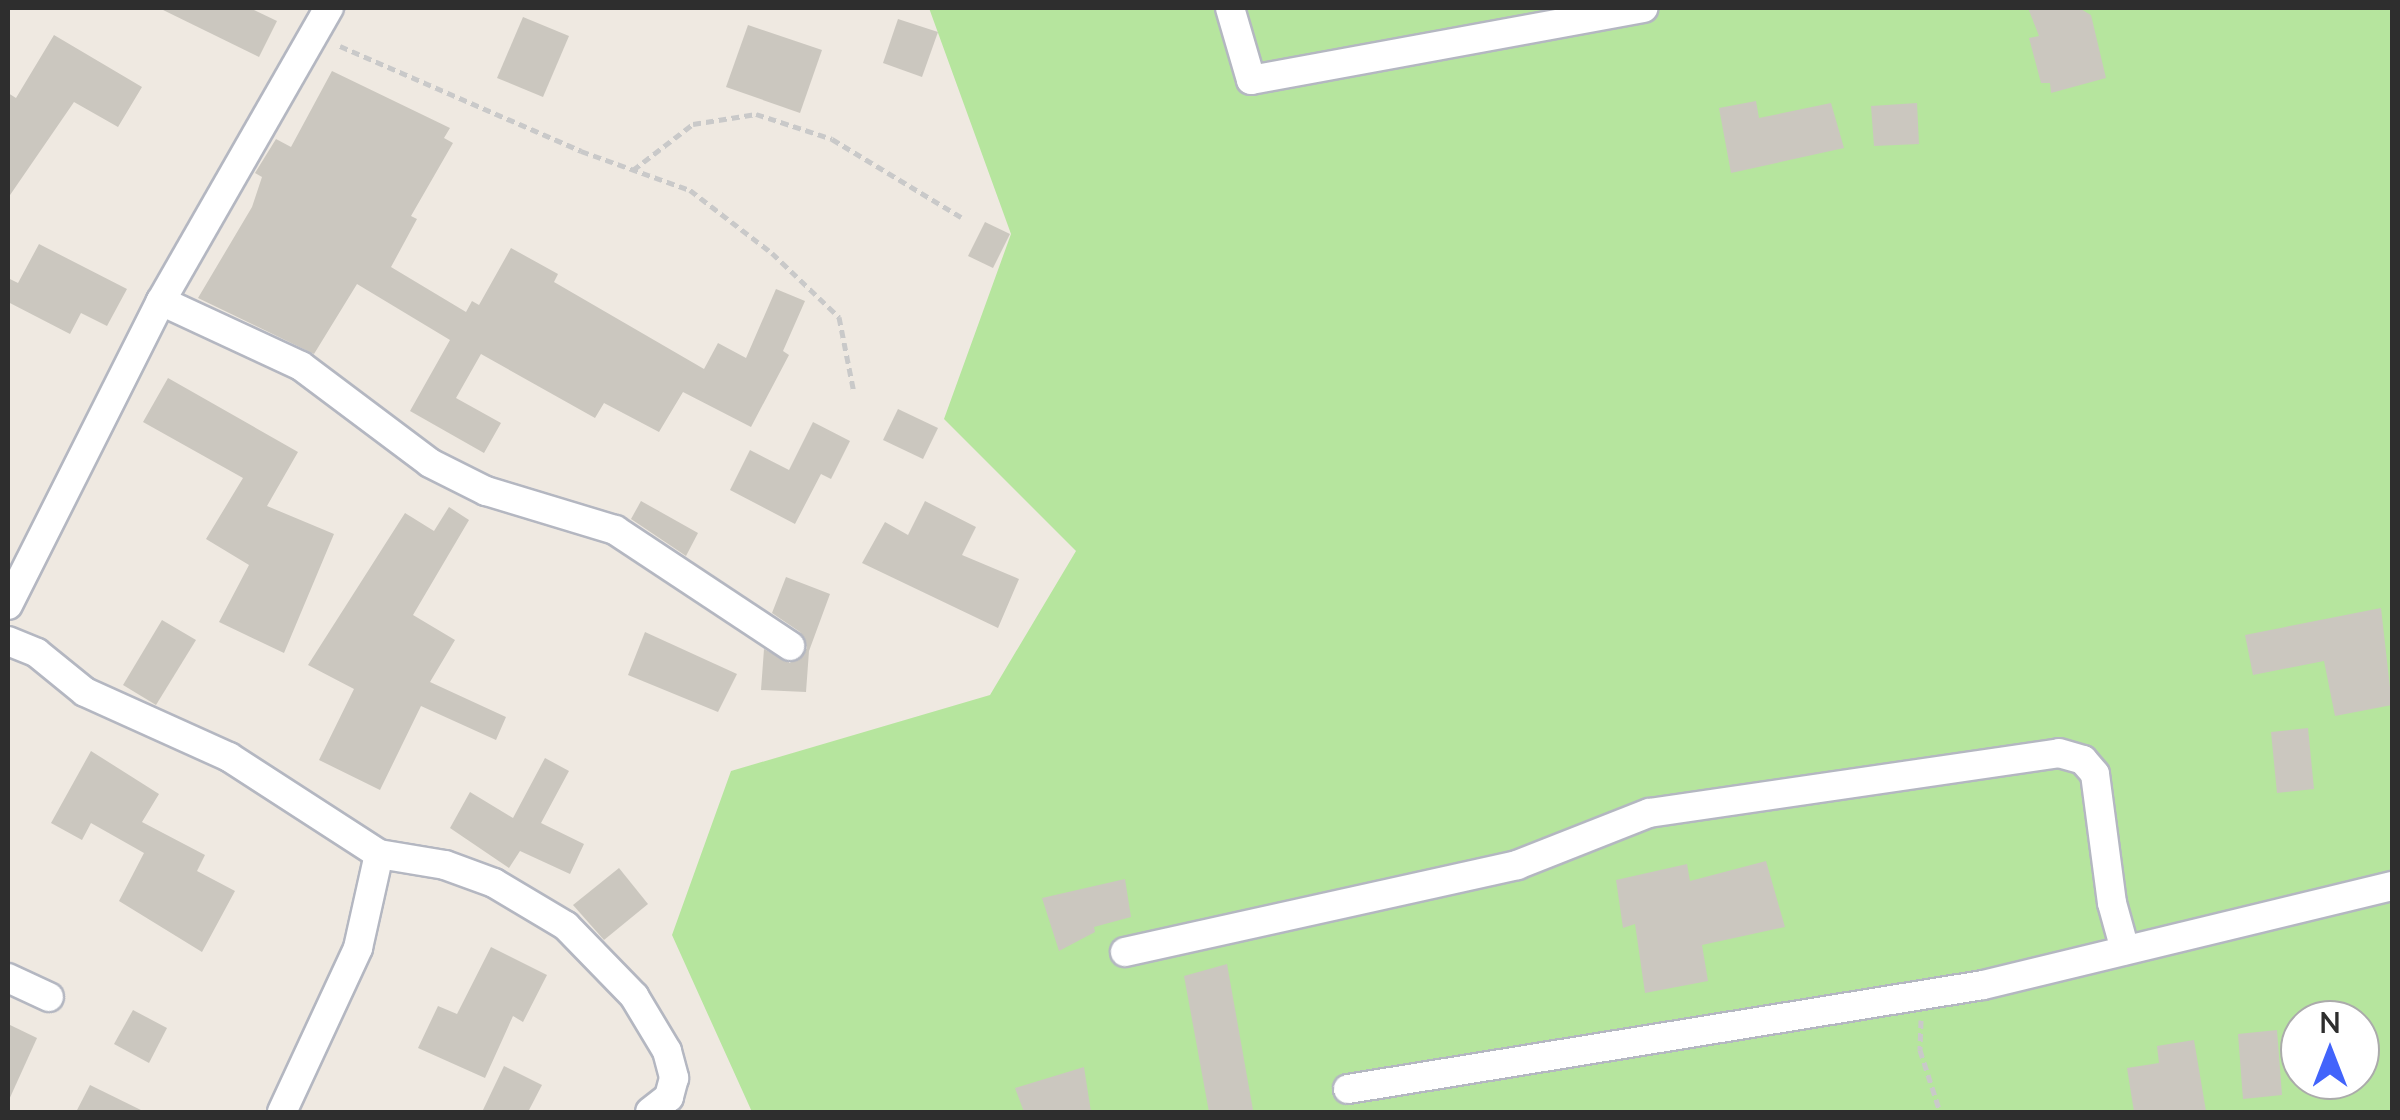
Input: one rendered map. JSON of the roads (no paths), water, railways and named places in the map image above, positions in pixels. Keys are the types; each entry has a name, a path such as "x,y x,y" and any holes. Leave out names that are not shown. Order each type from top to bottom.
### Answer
{"street":[{"path":"8,605 162,302 329,8"},
{"path":"1230,8 1251,80 1642,8"},
{"path":"162,302 302,366 430,463 486,491 615,530 790,646"},
{"path":"8,642 37,653 84,692 229,756 379,854 445,865 494,883 566,926 634,996 668,1051 674,1078 669,1097 650,1112"},
{"path":"1125,952 1517,865 1649,812 2059,753 2083,760 2095,774 2112,903 2125,950"},
{"path":"282,1112 358,948 379,854"},
{"path":"1348,1089 1921,997 2392,886"},
{"path":"8,978 50,997"}]}
